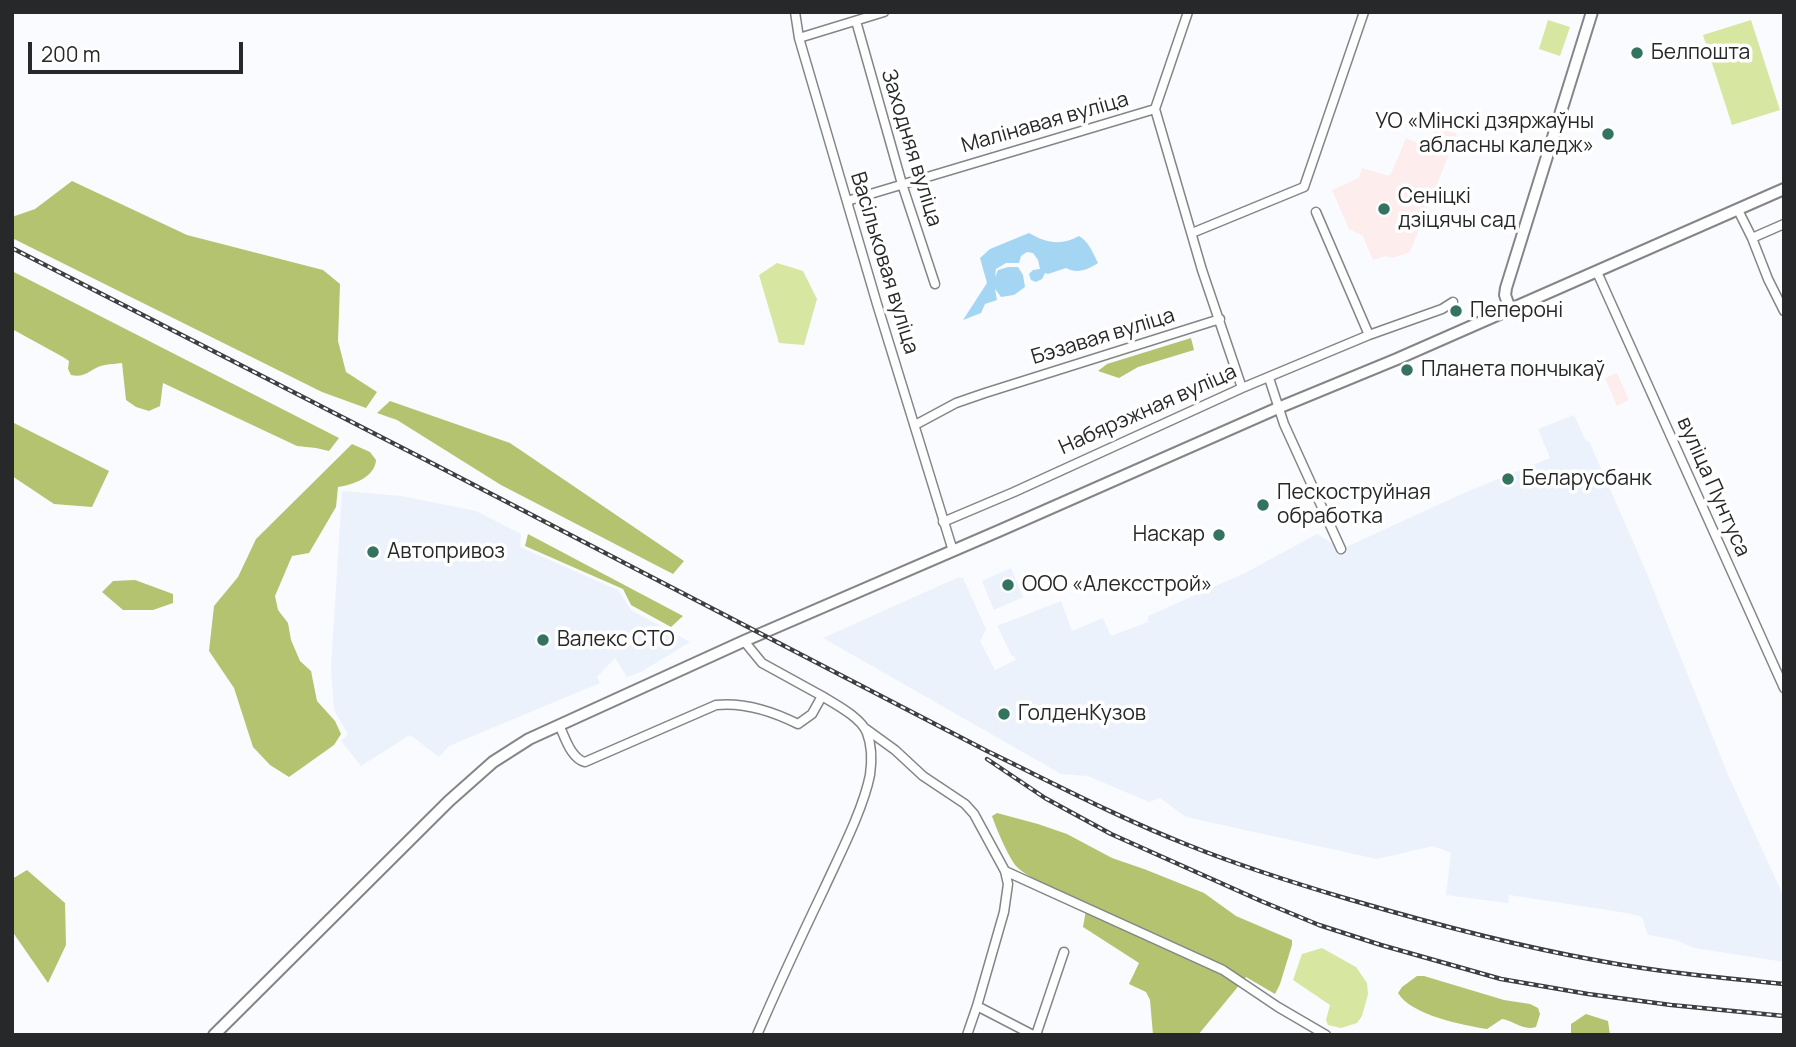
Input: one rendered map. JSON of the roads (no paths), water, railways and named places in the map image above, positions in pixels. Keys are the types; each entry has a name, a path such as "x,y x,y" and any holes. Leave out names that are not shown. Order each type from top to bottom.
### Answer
{"street":[{"name":"Васільковая вуліца","path":"795,12 799,38 953,551"},
{"path":"799,38 884,12"},
{"name":"Малінавая вуліца","path":"847,201 1155,109 1188,12"},
{"path":"1192,233 1304,187 1364,12"},
{"path":"1510,309 1506,295 1508,282 1592,12"},
{"name":"Заходняя вуліца","path":"856,21 902,184 935,284"},
{"path":"1155,109 1242,388"},
{"path":"214,1035 473,779 509,751 559,724 1784,189"},
{"path":"1738,210 1784,311"},
{"path":"1315,212 1369,335"},
{"path":"1752,238 1784,224"},
{"name":"вуліца Пунтуса","path":"1597,272 1784,688"},
{"name":"Набярэжная вуліца","path":"943,522 1242,388 1369,335 1442,309 1453,302"},
{"name":"Бэзавая вуліца","path":"915,425 956,403 1220,319"},
{"path":"1269,378 1289,434 1341,549"},
{"path":"744,641 762,663 845,710 923,776 965,804 974,814 1005,871 1007,884 1004,912 967,1035"},
{"path":"559,724 575,756 579,761 585,762 716,705 738,705 763,710 798,724 811,715 822,696"},
{"path":"757,1035 861,803 872,759 866,729"},
{"path":"1005,871 1223,970 1326,1035"},
{"path":"977,1006 1034,1035 1064,952"}],"water":[{"path":"1029,233 1054,242 1079,236 1088,245 1098,263 1082,270 1066,268 1045,273 1042,279 1036,282 1031,280 1029,274 1040,269 1038,260 1033,253 1027,252 1021,256 1019,263 1006,263 996,269 995,277 998,270 1018,267 1025,287 1014,295 1001,297 995,289 997,300 985,304 981,313 963,320 987,283 980,258 990,249"}],"railway":[{"path":"12,248 987,751 1162,835 1308,887 1409,917 1502,940 1642,968 1784,984"},
{"path":"987,759 1045,798 1111,834 1319,925 1381,945 1501,979 1671,1005 1784,1016"}],"place":[{"name":"Белпошта","path":"1637,53"},
{"name":"УО «Мінскі дзяржаўны абласны каледж»","path":"1608,134"},
{"name":"Сеніцкі дзіцячы сад","path":"1384,209"},
{"name":"Пепероні","path":"1456,311"},
{"name":"Планета пончыкаў","path":"1407,370"},
{"name":"Беларусбанк","path":"1508,479"},
{"name":"Пескоструйная обработка","path":"1263,505"},
{"name":"Наскар","path":"1219,535"},
{"name":"Автопривоз","path":"373,552"},
{"name":"ООО «Алексстрой»","path":"1008,585"},
{"name":"Валекс СТО","path":"543,640"},
{"name":"ГолденКузов","path":"1004,714"}]}
